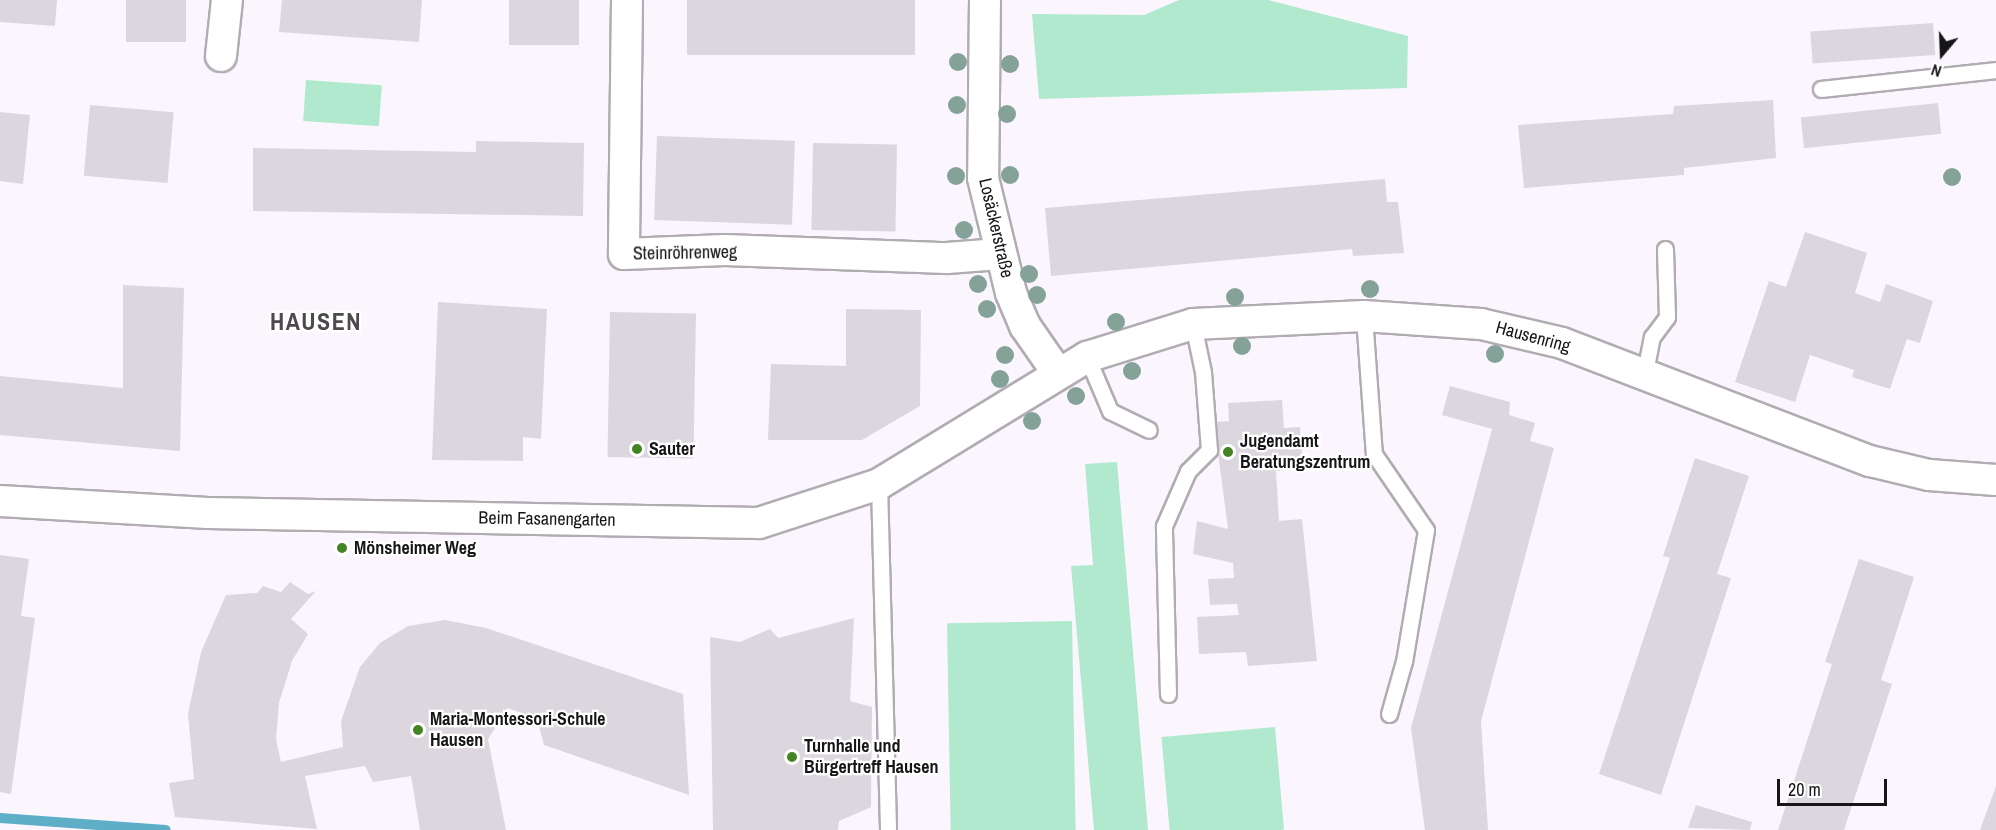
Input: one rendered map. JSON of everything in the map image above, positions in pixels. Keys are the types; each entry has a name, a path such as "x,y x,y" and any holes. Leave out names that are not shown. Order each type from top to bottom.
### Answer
{"street":[{"path":"221,56 227,0"},
{"name":"Steinröhrenweg","path":"627,0 624,254 725,250 947,258 1000,254"},
{"name":"Losäckerstraße","path":"985,0 983,178 1000,254 1025,326 1057,372"},
{"name":"Hausenring","path":"1057,372 1087,357 1193,324 1364,316 1481,324 1562,344 1645,372 1870,461 1929,475 1996,480"},
{"name":"Beim Fasanengarten","path":"0,501 208,513 759,523 879,484 1057,372"}],"lane":[{"path":"1821,89 1996,70"},
{"path":"1645,372 1652,337 1667,317 1665,249"},
{"path":"1364,316 1374,454 1426,530 1404,661 1389,714"},
{"path":"1168,694 1164,526 1188,471 1209,450 1203,372 1193,324"},
{"path":"1087,357 1110,411 1149,430"},
{"path":"879,484 888,830"}],"green space":[{"path":"1179,0 1268,0 1408,36 1407,88 1039,99 1032,14 1144,15"},
{"path":"306,80 382,85 379,126 303,121"},
{"path":"1117,462 1148,830 1094,830 1071,566 1093,565 1085,464"},
{"path":"1072,621 1076,830 951,830 947,623"},
{"path":"1275,727 1284,830 1170,830 1161,737"}],"building":[{"path":"0,0 57,0 55,26 0,22"},
{"path":"126,0 186,0 186,42 126,42"},
{"path":"282,0 422,0 419,42 279,32"},
{"path":"509,0 579,0 579,45 509,45"},
{"path":"687,0 915,0 915,55 687,55"},
{"path":"1933,23 1935,55 1813,64 1810,32"},
{"path":"1773,100 1776,158 1684,168 1684,175 1524,188 1518,125 1673,114 1674,106"},
{"path":"1938,103 1941,134 1804,148 1801,117"},
{"path":"90,105 174,112 167,183 84,176"},
{"path":"0,112 30,115 23,184 0,181"},
{"path":"657,136 795,141 792,225 654,220"},
{"path":"476,141 584,143 583,216 253,211 253,148 476,152"},
{"path":"813,143 897,144 895,231 811,230"},
{"path":"1385,179 1387,202 1398,202 1404,253 1353,256 1352,249 1051,276 1045,208"},
{"path":"1805,232 1867,253 1855,293 1880,302 1886,284 1933,301 1920,343 1907,339 1890,389 1852,377 1854,370 1810,355 1795,402 1735,382 1769,281 1786,287"},
{"path":"123,285 184,288 180,451 0,435 0,376 123,388"},
{"path":"438,302 547,309 541,439 523,437 523,461 432,460"},
{"path":"846,309 921,310 920,406 862,440 768,440 771,364 846,366"},
{"path":"610,312 696,314 693,458 607,457"},
{"path":"1450,386 1510,402 1509,415 1535,423 1530,441 1554,448 1481,721 1488,830 1425,830 1411,728 1492,429 1442,415"},
{"path":"1282,400 1284,428 1300,427 1303,469 1276,471 1279,521 1302,519 1317,661 1248,666 1246,652 1199,654 1197,617 1239,615 1237,604 1210,605 1208,579 1234,578 1233,563 1193,554 1197,521 1228,529 1214,422 1229,421 1228,403"},
{"path":"1695,458 1749,476 1717,574 1731,578 1661,795 1599,774 1670,558 1663,556"},
{"path":"0,555 29,559 21,616 35,618 11,794 0,792"},
{"path":"1859,559 1914,577 1881,680 1892,684 1844,830 1778,830 1832,664 1825,662"},
{"path":"290,582 308,594 316,591 291,619 308,634 292,661 279,703 276,739 281,762 343,747 341,721 360,667 380,643 408,626 445,620 486,628 683,694 689,795 544,745 537,719 508,708 488,739 506,830 420,830 411,776 373,782 365,766 305,776 317,829 175,817 169,783 194,779 188,714 201,652 226,595 257,593 263,586 281,592"},
{"name":"Turnhalle und Bürgertreff Hausen","path":"854,618 850,701 872,707 871,807 839,821 838,830 713,830 710,637 740,642 770,629 778,638"},
{"path":"1996,786 1996,830 1980,830"},
{"path":"1696,805 1752,822 1750,830 1688,828"}],"waterway":[{"path":"0,818 166,830"}],"place":[{"name":"Sauter","path":"637,449"},
{"name":"Jugendamt Beratungszentrum","path":"1228,452"},
{"name":"Mönsheimer Weg","path":"342,548"},
{"name":"Maria-Montessori-Schule Hausen","path":"418,730"},
{"name":"Turnhalle und Bürgertreff Hausen","path":"792,757"}],"district":[{"name":"HAUSEN","path":"316,322"}]}
